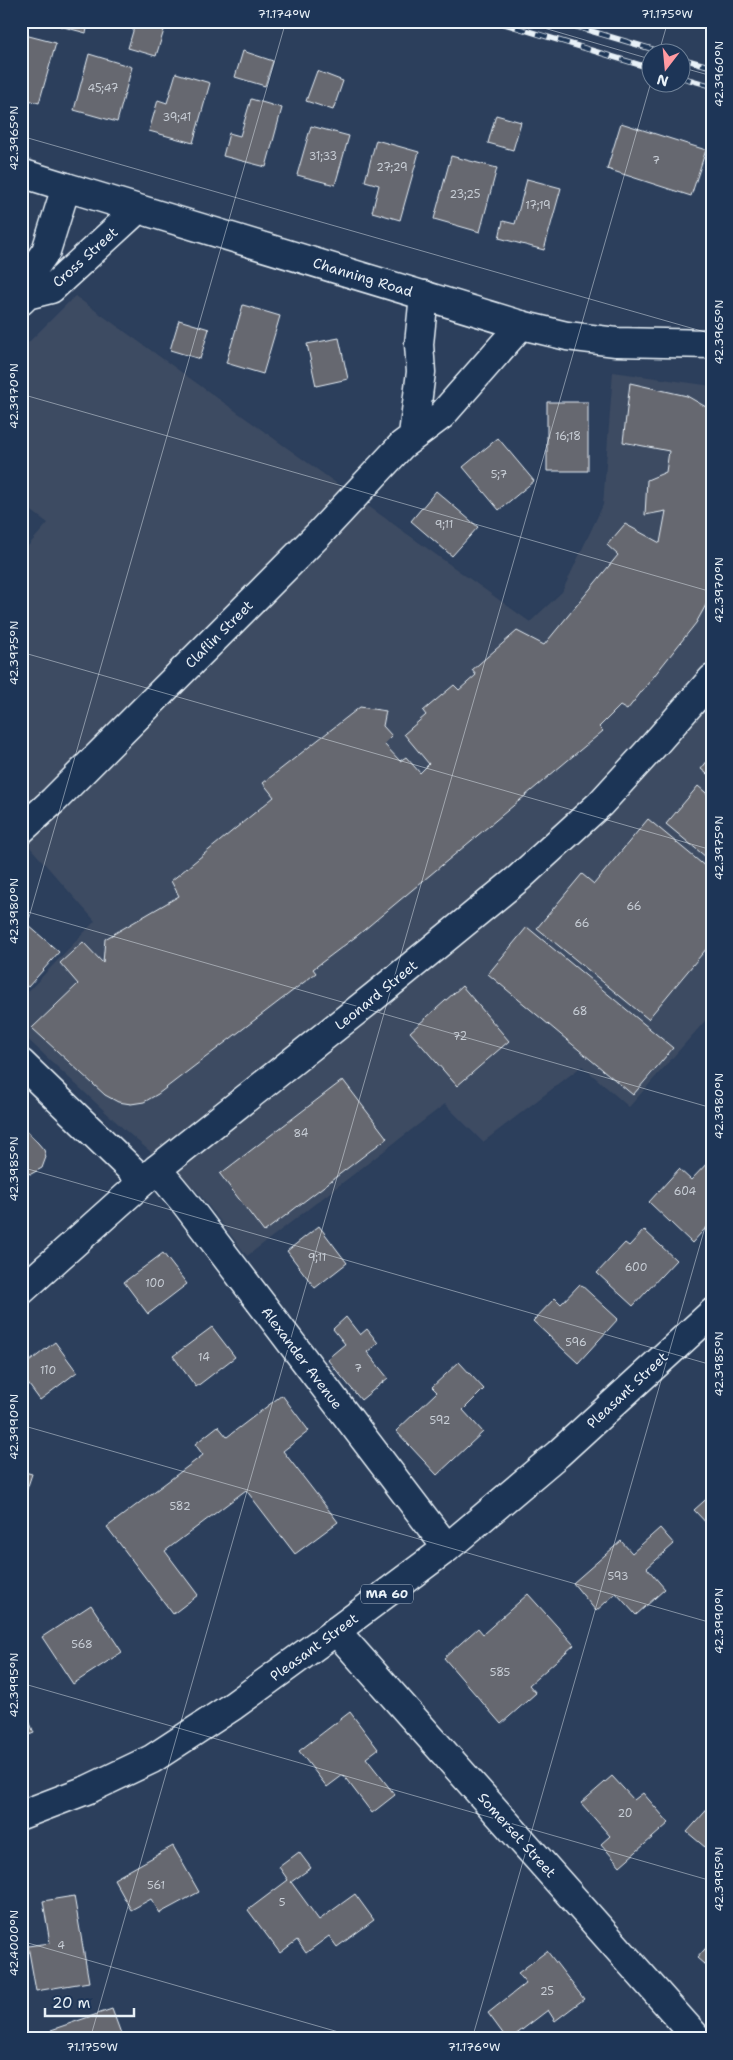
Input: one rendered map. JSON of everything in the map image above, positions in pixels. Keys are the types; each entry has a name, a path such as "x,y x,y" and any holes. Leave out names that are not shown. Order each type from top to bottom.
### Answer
{"street":[{"name":"Channing Road","path":"21,173 520,325 567,336 616,342 712,344"},
{"name":"Cross Street","path":"24,298 32,271 46,251 66,187"},
{"name":"Cross Street","path":"24,298 50,289 138,209"},
{"path":"413,435 421,372 419,344 424,295"},
{"name":"Claflin Street","path":"21,830 54,800 319,534 413,435 442,414 520,325"},
{"name":"Leonard Street","path":"21,1291 150,1175 368,1002 519,878 600,804 712,680"},
{"name":"Alexander Avenue","path":"21,1063 185,1203 447,1548"},
{"name":"Pleasant Street","path":"21,1815 89,1790 152,1758 225,1711 336,1631 447,1548 558,1454 712,1313"},
{"name":"Somerset Street","path":"336,1631 698,2039"}],"shaded area":[{"path":"75,296 530,622 562,592 603,505 613,372 712,386 712,1013 629,1107 582,1066 483,1142 445,1104 247,1256 197,1191 126,1131 21,1033 21,999 95,921 21,837 21,554 48,523 21,503 21,350"}],"building":[{"path":"61,21 89,21 86,33 60,26"},
{"path":"136,21 146,21 165,27 156,56 128,48"},
{"path":"21,34 56,43 39,103 21,98"},
{"path":"243,51 273,61 265,86 235,77"},
{"path":"89,54 132,67 117,122 74,110"},
{"path":"317,71 343,81 333,110 306,101"},
{"path":"176,73 210,83 193,143 149,131 158,100 167,103"},
{"path":"251,99 282,108 266,167 223,156 229,133 240,136"},
{"path":"496,115 521,122 513,150 488,143"},
{"path":"621,123 706,150 691,196 607,169"},
{"path":"311,126 349,136 335,185 297,175"},
{"path":"376,140 419,152 400,220 372,212 379,185 365,181"},
{"path":"451,156 497,168 480,232 434,219"},
{"path":"527,179 561,188 544,250 499,238 503,221 515,224"},
{"path":"243,305 280,316 263,374 226,363"},
{"path":"179,320 209,329 200,359 170,350"},
{"path":"339,338 348,379 316,386 307,344"},
{"path":"630,383 687,396 706,407 712,413 712,594 696,623 627,710 620,706 599,727 603,731 358,935 313,969 316,973 158,1094 144,1102 131,1104 118,1102 105,1095 32,1028 78,984 60,963 83,942 103,963 105,939 179,896 171,881 274,797 263,783 360,707 386,711 383,726 392,736 384,744 400,761 406,757 420,773 429,764 404,734 426,715 423,711 454,685 459,690 476,675 472,670 517,631 544,645 618,555 607,545 625,524 660,543 666,511 645,515 647,480 666,472 669,451 623,442"},
{"path":"547,402 588,402 588,471 547,471"},
{"path":"498,438 534,481 499,510 463,467"},
{"path":"436,491 478,527 452,556 411,521"},
{"path":"712,755 712,778 701,769"},
{"path":"698,786 712,798 712,862 666,824"},
{"path":"648,819 712,872 712,942 648,1019 537,928 582,874 594,884"},
{"path":"21,919 59,952 28,987 21,982"},
{"path":"527,927 673,1048 633,1095 488,974"},
{"path":"462,986 509,1041 457,1086 410,1032"},
{"path":"343,1080 387,1138 264,1232 220,1174"},
{"path":"21,1125 44,1150 46,1157 42,1168 31,1174 21,1172"},
{"path":"712,1158 712,1221 692,1243 649,1202 679,1169 691,1180"},
{"path":"319,1226 347,1263 315,1288 287,1251"},
{"path":"644,1230 676,1260 633,1306 597,1273 625,1243 629,1246"},
{"path":"163,1253 187,1284 148,1314 124,1282"},
{"path":"580,1284 618,1319 578,1363 533,1321 555,1298 561,1304"},
{"path":"346,1317 360,1335 367,1329 378,1343 367,1352 388,1378 361,1400 327,1359 345,1344 333,1329"},
{"path":"212,1327 235,1357 196,1387 173,1356"},
{"path":"55,1342 77,1372 40,1400 21,1374 21,1368"},
{"path":"459,1362 484,1389 463,1410 483,1432 437,1475 396,1431 437,1392 432,1387"},
{"path":"282,1395 309,1431 283,1451 338,1522 295,1554 246,1490 165,1551 198,1595 173,1614 107,1527 203,1455 195,1444 218,1426 227,1437"},
{"path":"21,1471 32,1474 21,1507"},
{"path":"712,1494 712,1529 694,1510"},
{"path":"660,1528 674,1544 647,1568 665,1589 636,1615 616,1593 596,1611 573,1583 621,1541 632,1553"},
{"path":"528,1594 574,1645 529,1685 536,1693 501,1724 444,1658 478,1628 483,1634"},
{"path":"91,1605 122,1652 73,1684 42,1637"},
{"path":"21,1701 34,1733 21,1738"},
{"path":"350,1712 378,1749 366,1758 395,1795 372,1813 343,1775 327,1787 299,1751"},
{"path":"612,1776 634,1800 643,1793 669,1823 620,1866 601,1844 610,1836 581,1803"},
{"path":"712,1804 712,1853 687,1832"},
{"path":"173,1846 199,1892 160,1913 151,1899 131,1910 114,1879"},
{"path":"299,1852 311,1868 291,1882 319,1920 355,1894 374,1920 337,1947 329,1936 306,1953 297,1940 280,1953 248,1910 288,1880 279,1867"},
{"path":"74,1896 89,1982 36,1991 28,1946 50,1943 43,1901"},
{"path":"712,1941 712,1971 697,1958"},
{"path":"547,1951 584,1999 555,2021 548,2010 510,2039 507,2039 488,2013 526,1983 518,1973"},
{"path":"112,2009 123,2039 54,2039 51,2030"}],"railway":[{"path":"495,21 640,65"},
{"path":"557,21 640,46"},
{"path":"690,61 712,67"},
{"path":"690,80 712,86"}]}
